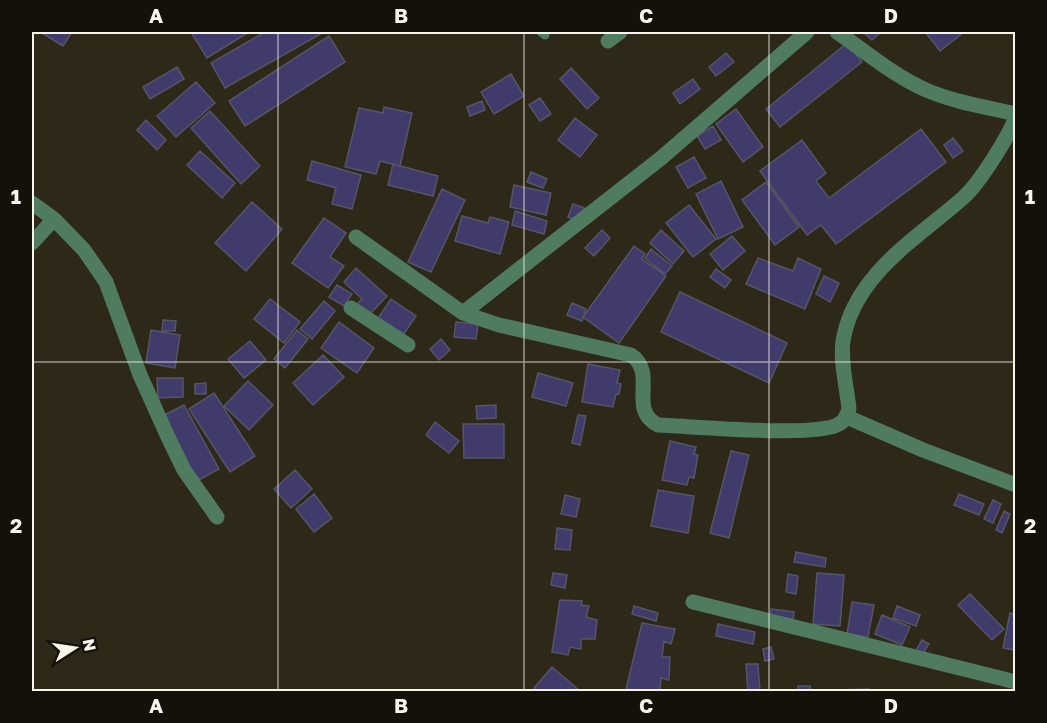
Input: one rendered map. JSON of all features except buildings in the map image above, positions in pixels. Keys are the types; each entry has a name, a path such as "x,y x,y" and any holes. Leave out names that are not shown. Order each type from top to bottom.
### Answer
{"street":[{"path":"463,313 660,159 807,32"},
{"path":"356,237 463,313 499,325 631,356 639,361 643,369 642,408 648,420 658,424 767,430 826,429 839,424 847,417 849,409 843,343 848,321 860,298 875,275 890,260 966,195 1007,139 1016,116 945,98 924,89 894,72 837,32"},
{"path":"32,203 54,219 84,250 106,282 140,375 168,437 184,470 217,517"},
{"path":"32,243 54,219"},
{"path":"351,308 408,345"},
{"path":"847,417 923,450 1016,485"},
{"path":"693,602 1016,682"}]}
